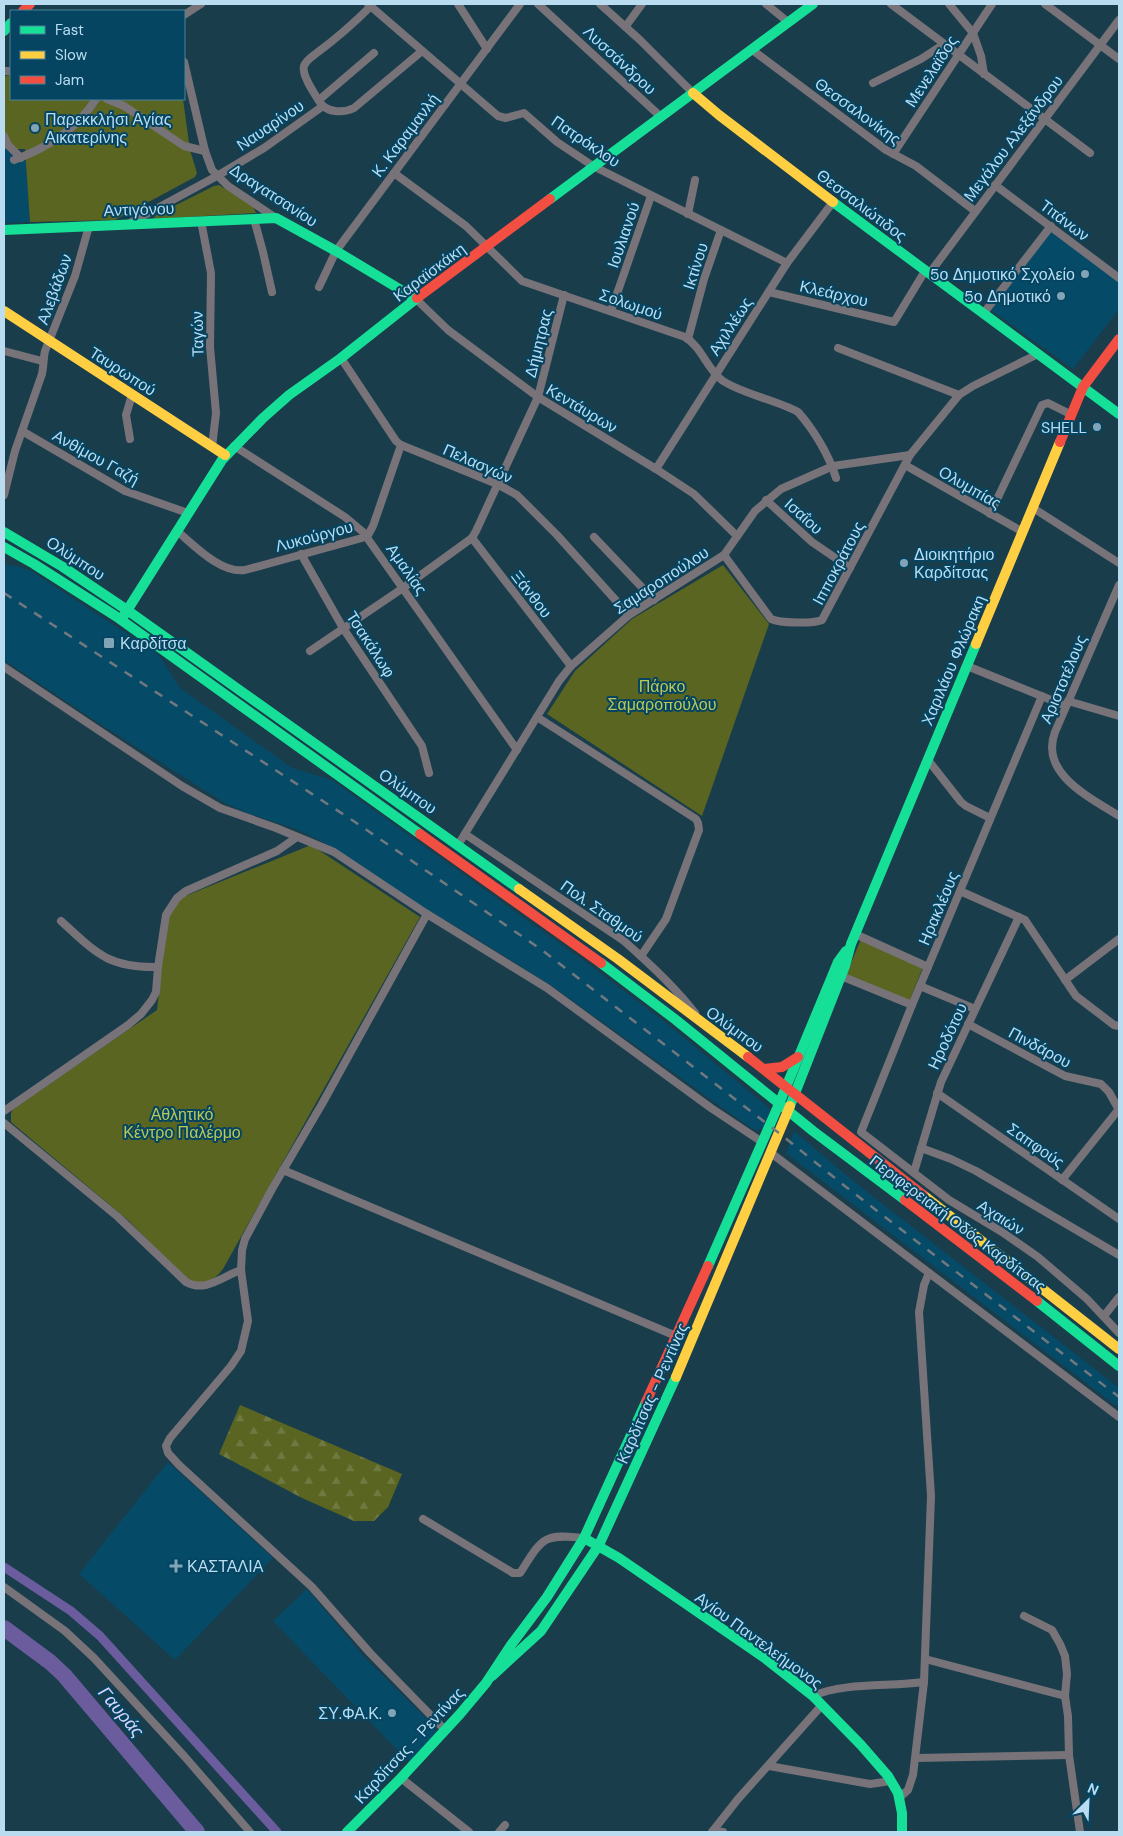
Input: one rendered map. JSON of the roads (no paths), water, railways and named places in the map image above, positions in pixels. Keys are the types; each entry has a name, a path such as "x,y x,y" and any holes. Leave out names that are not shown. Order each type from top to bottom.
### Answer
{"main road":[{"name":"Καραϊσκάκη","path":"121,620 225,455 262,418 289,395 341,358 593,166 813,4"},
{"name":"Θεσσαλιώτιδος","path":"693,93 833,202 1119,414"},
{"name":"Δραγατσανίου","path":"276,218 396,286 416,300"},
{"name":"Αντιγόνου","path":"4,230 276,218"},
{"name":"Ταυρωπού","path":"4,311 225,455"},
{"name":"Χαριλάου Φλώρακη","path":"790,1090 841,976 855,934 1083,387 1119,339"},
{"name":"Ολύμπου","path":"4,532 63,566 458,844 618,959 790,1090"},
{"name":"Ολύμπου","path":"4,547 121,620 617,975 676,1020 779,1104"},
{"name":"Χαριλάου Φλώρακη","path":"790,1090 798,1058 838,962 851,944"},
{"path":"764,1069 782,1068 792,1064 798,1058"},
{"name":"Καρδίτσας - Ρεντίνας","path":"492,1676 511,1645 563,1574 584,1538 703,1278 779,1104 790,1090"},
{"name":"Καρδίτσας - Ρεντίνας","path":"347,1832 402,1778 492,1676 523,1649 541,1630 599,1545 665,1402 771,1153 787,1112 790,1090"},
{"name":"Περιφερειακή Οδός Καρδίτσας","path":"790,1090 1119,1349"},
{"name":"Περιφερειακή Οδός Καρδίτσας","path":"779,1104 787,1112 941,1226 1119,1366"},
{"path":"703,1278 716,1284"},
{"name":"Αγίου Παντελεήμονος","path":"584,1538 599,1545 766,1659 813,1696 880,1765 891,1781 899,1798 902,1813 902,1832"}],"street":[{"path":"458,4 487,49"},
{"name":"Κ. Καραμανλή","path":"319,288 336,251 520,4"},
{"name":"Λυσσάνδρου","path":"538,4 660,116"},
{"name":"Θεσσαλιώτιδος","path":"600,4 626,26 693,93"},
{"path":"626,26 642,4"},
{"path":"766,4 788,22"},
{"path":"891,4 1090,153"},
{"path":"949,4 973,33 985,75"},
{"name":"Μενελαϊδος","path":"893,154 992,4"},
{"path":"1046,4 1119,59"},
{"path":"185,14 197,5"},
{"path":"369,5 344,33 304,64 306,78 326,109 334,111 351,109 422,51"},
{"name":"Πατρόκλου","path":"369,5 498,116 506,118 521,113 528,115 557,142 593,166 788,263"},
{"name":"Μεγάλου Αλεξάνδρου","path":"894,322 927,272 1119,20"},
{"path":"873,83 921,59 944,44"},
{"name":"Θεσσαλονίκης","path":"751,49 886,150 916,166 975,211"},
{"name":"Ναυαρίνου","path":"127,224 217,176 283,136 374,53"},
{"name":"Δραγατσανίου","path":"185,66 205,151 212,170 228,186 276,218"},
{"path":"4,136 17,159 48,144 74,127 95,100"},
{"path":"109,100 124,106 184,146 205,151"},
{"name":"Σολωμού","path":"394,173 466,226 522,281 611,311 688,340 716,374 726,383 798,412 807,422 833,466 836,478"},
{"path":"688,214 695,180"},
{"name":"Τιτάνων","path":"995,185 1119,278"},
{"name":"Ιουλιανού","path":"611,311 651,196"},
{"name":"Αχιλλέως","path":"656,469 788,263 833,202"},
{"path":"254,219 272,292"},
{"name":"Ταγών","path":"201,221 211,272 210,347 216,413 212,447"},
{"name":"Αλεβάδων","path":"4,495 22,431 42,374 42,361 75,276 90,226"},
{"path":"983,314 1051,226"},
{"name":"Ικτίνου","path":"688,340 707,271 721,230"},
{"name":"Κλεάρχου","path":"769,292 894,322"},
{"name":"Δήμητρας","path":"472,538 538,397 564,295"},
{"name":"Κεντάυρων","path":"416,300 448,330 538,397 694,494 737,536"},
{"path":"838,348 959,395"},
{"path":"4,351 42,361"},
{"path":"910,455 959,395 973,386 1038,354"},
{"name":"Πελασγών","path":"341,358 389,433 401,445 497,484 517,495 629,615"},
{"path":"130,439 126,415 132,395"},
{"path":"990,514 1042,405 1048,403 1072,415"},
{"name":"Ανθίμου Γαζή","path":"22,431 125,491 188,513"},
{"name":"Λυκούργου","path":"177,531 217,563 232,570 245,570 366,536 372,529 401,445"},
{"name":"Αμαλίας","path":"234,446 345,517 366,536 517,750"},
{"name":"Σαμαροπούλου","path":"458,844 553,690 571,666 629,615 724,555 766,500 787,486 833,466 910,455"},
{"name":"Ιπποκράτους","path":"724,555 771,619 776,621 816,622 822,620 910,455"},
{"name":"Ολυμπίας","path":"905,465 1023,532"},
{"name":"Ισαΐου","path":"766,500 812,542 850,568"},
{"path":"1033,508 1119,563"},
{"path":"594,537 654,600"},
{"path":"310,651 403,588 472,538"},
{"name":"Ξάνθου","path":"472,538 571,666"},
{"name":"Τσακάλωφ","path":"301,554 343,628 422,746 429,773"},
{"name":"Αριστοτέλους","path":"1119,585 1052,741 1053,756 1057,767 1065,777 1076,787 1119,816"},
{"path":"967,666 1042,696 1119,716"},
{"path":"4,667 182,786 220,808 276,828 334,852 427,914 547,988 762,1142"},
{"name":"Ηρακλέους","path":"862,1132 920,986 1042,696"},
{"name":"Πολ. Σταθμού","path":"465,834 624,941 641,956 666,919 699,830 696,819 536,717"},
{"path":"928,760 961,802 990,818"},
{"path":"4,1112 141,1014 156,992 166,915 177,898 186,891 277,851 297,837"},
{"path":"960,891 1025,920 1065,980 1081,1000 1114,1025 1119,1026"},
{"path":"427,914 379,1003 245,1239 242,1250 241,1270 248,1321 240,1351 231,1366 170,1438 166,1444 166,1449 312,1587 370,1653 445,1730"},
{"name":"Ηροδότου","path":"914,1172 937,1093 1019,917"},
{"path":"61,921 104,958 128,966 158,967"},
{"path":"855,934 928,967"},
{"path":"1065,980 1119,939"},
{"path":"641,956 686,1002 705,1026"},
{"path":"841,976 912,1006"},
{"path":"920,986 975,1009"},
{"name":"Πινδάρου","path":"968,1024 1065,1076 1102,1084 1119,1109"},
{"name":"Σαπφούς","path":"937,1093 1119,1219"},
{"path":"1062,1180 1119,1109"},
{"path":"4,1123 111,1211 186,1282 195,1286 204,1286 241,1270"},
{"name":"Αχαιών","path":"862,1132 949,1200 1002,1232 1038,1257 1087,1299 1119,1333"},
{"path":"921,1148 976,1170 1119,1255"},
{"path":"771,1153 1119,1417"},
{"path":"284,1170 676,1336"},
{"path":"899,1798 910,1786 916,1758 924,1682 930,1486 918,1312 924,1285 929,1273"},
{"path":"1104,1316 1119,1297"},
{"path":"423,1519 513,1573 520,1573 539,1544 546,1539 565,1536 584,1538"},
{"path":"4,1587 34,1607 94,1658 185,1757 250,1832"},
{"path":"1024,1616 1052,1630 1060,1644 1067,1665 1065,1696 1068,1716 1069,1755 1080,1832"},
{"path":"925,1659 1065,1696"},
{"path":"813,1696 837,1689 906,1685 924,1682"},
{"path":"712,1831 822,1705"},
{"path":"916,1758 1069,1755"},
{"path":"769,1766 870,1784 891,1781"},
{"path":"402,1778 469,1832"},
{"path":"499,1832 505,1825"},
{"path":"712,1831 723,1832"}],"waterway":[{"path":"4,1567 71,1611 100,1636 277,1832"},
{"name":"Γαυράς","path":"4,1628 50,1662 64,1675 197,1832"}],"railway":[{"path":"4,593 352,820 542,950 1119,1397"}],"place":[{"name":"Παρεκκλήσι Αγίας Αικατερίνης","path":"35,128"},
{"name":"5ο Δημοτικό Σχολείο","path":"1085,274"},
{"name":"5ο Δημοτικό","path":"1061,296"},
{"name":"SHELL","path":"1097,427"},
{"name":"Διοικητήριο Καρδίτσας","path":"904,563"},
{"name":"Καρδίτσα","path":"109,643"},
{"name":"ΚΑΣΤΑΛΙΑ","path":"176,1566"},
{"name":"ΣΥ.ΦΑ.Κ.","path":"392,1713"}],"park label":[{"name":"Πάρκο Σαμαροπούλου","path":"662,695"},
{"name":"Αθλητικό Κέντρο Παλέρμο","path":"182,1123"}]}
